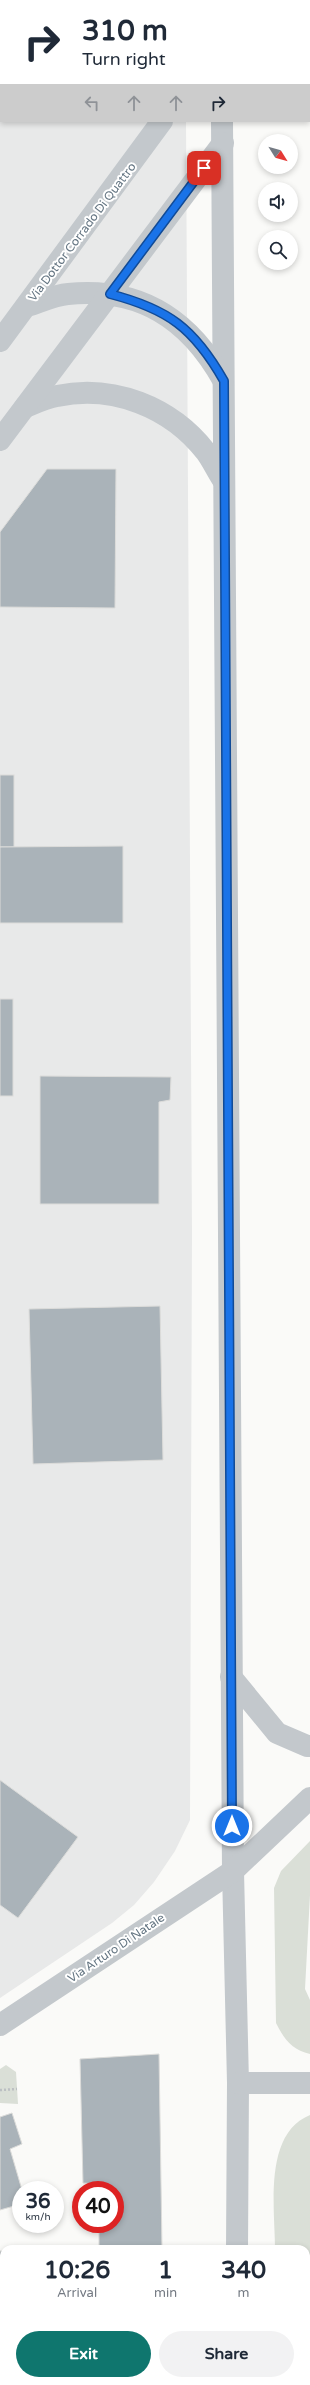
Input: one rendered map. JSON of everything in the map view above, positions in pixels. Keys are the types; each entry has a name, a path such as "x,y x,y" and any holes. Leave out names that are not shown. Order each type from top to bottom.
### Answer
{"street":[{"name":"Via Dottor Corrado Di Quattro","path":"0,342 161,122"},
{"path":"222,122 231,1676 233,1871 238,2083 237,2245"},
{"path":"0,440 223,143"},
{"path":"27,306 67,294 110,294 138,301 165,314 189,332 209,355 224,381"},
{"path":"25,407 57,396 90,393 124,397 156,409 184,428 206,452 223,481"},
{"path":"231,1676 277,1733 310,1746"},
{"name":"Via Arturo Di Natale","path":"0,2025 233,1871 310,1798"},
{"path":"238,2083 310,2083"}],"path":[{"path":"0,2090 17,2089"}],"shaded area":[{"path":"0,122 186,122 192,1233 190,1820 175,1851 154,1882 134,1905 112,1923 0,1998"},
{"path":"310,1841 310,1895 305,1989 310,2000 310,2054 293,2047 282,2034 276,2023 274,1888 281,1871"},
{"path":"6,2065 16,2072 18,2104 0,2103 0,2069"},
{"path":"310,2115 310,2245 275,2245 274,2194 278,2155 285,2138 295,2125"}],"building":[{"path":"47,469 116,469 115,608 0,607 0,532"},
{"path":"0,775 14,775 14,847 0,847"},
{"path":"123,846 123,923 0,923 0,847"},
{"path":"0,999 13,999 13,1096 0,1096"},
{"path":"40,1076 171,1077 170,1100 159,1102 159,1204 40,1204"},
{"path":"160,1306 163,1460 33,1464 29,1309"},
{"path":"0,1780 78,1837 18,1918 0,1905"},
{"path":"159,2054 162,2245 99,2245 99,2233 124,2233 124,2181 83,2181 80,2059"},
{"path":"12,2113 22,2144 10,2149 19,2181 12,2181 12,2207 0,2210 0,2117"}],"route":[{"path":"204,168 110,294 138,301 165,314 189,332 209,355 224,381 223,481 232,1826"}]}
